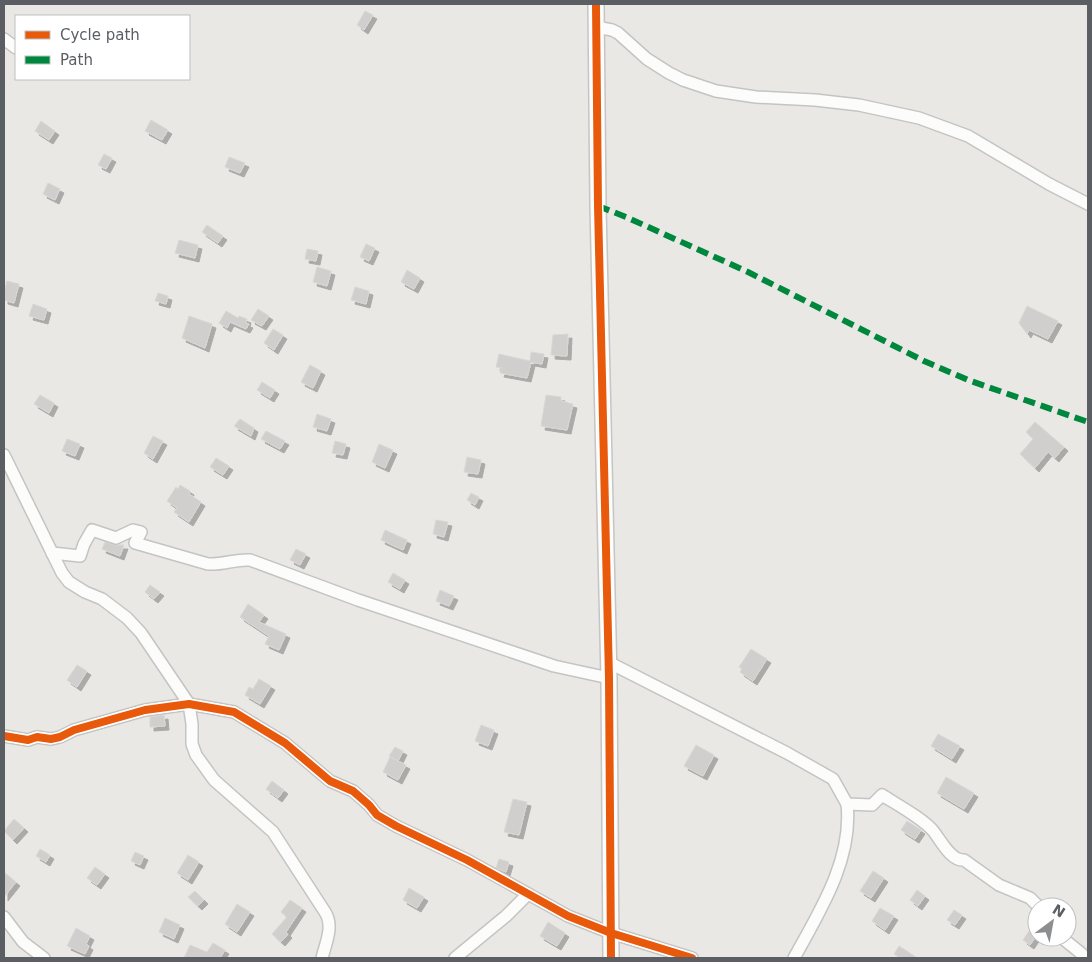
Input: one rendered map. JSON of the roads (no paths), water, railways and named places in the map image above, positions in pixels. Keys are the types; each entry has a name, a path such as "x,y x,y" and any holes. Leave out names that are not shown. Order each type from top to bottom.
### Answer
{"street":[{"path":"596,4 598,206 609,678 611,958"},
{"path":"596,27 618,33 647,59 669,73 683,80 716,91 756,97 815,100 860,105 920,118 968,136 1056,188 1088,204"},
{"path":"4,39 15,47"},
{"path":"4,455 62,573 69,582 102,600 127,618 136,628 189,704 192,744 196,755 214,780 272,832 330,919 330,927 322,958"},
{"path":"52,553 80,556 92,530 116,538 133,530 142,532 135,542 208,564 219,565 250,560 358,600 554,666 609,678"},
{"path":"608,662 787,753 833,779 847,804 849,822 835,877 820,911 794,958"},
{"path":"4,736 28,740 37,738 51,739 74,730 145,710 189,704 227,710 285,743 330,781 353,791 377,815 387,821 467,860 568,916 611,933 692,958"},
{"path":"847,804 872,805 882,796 932,829 959,860 964,860 999,885 1028,897"},
{"path":"455,958 506,916 528,894"},
{"path":"4,917 23,942 44,958"},
{"path":"1073,947 1084,958"}]}
